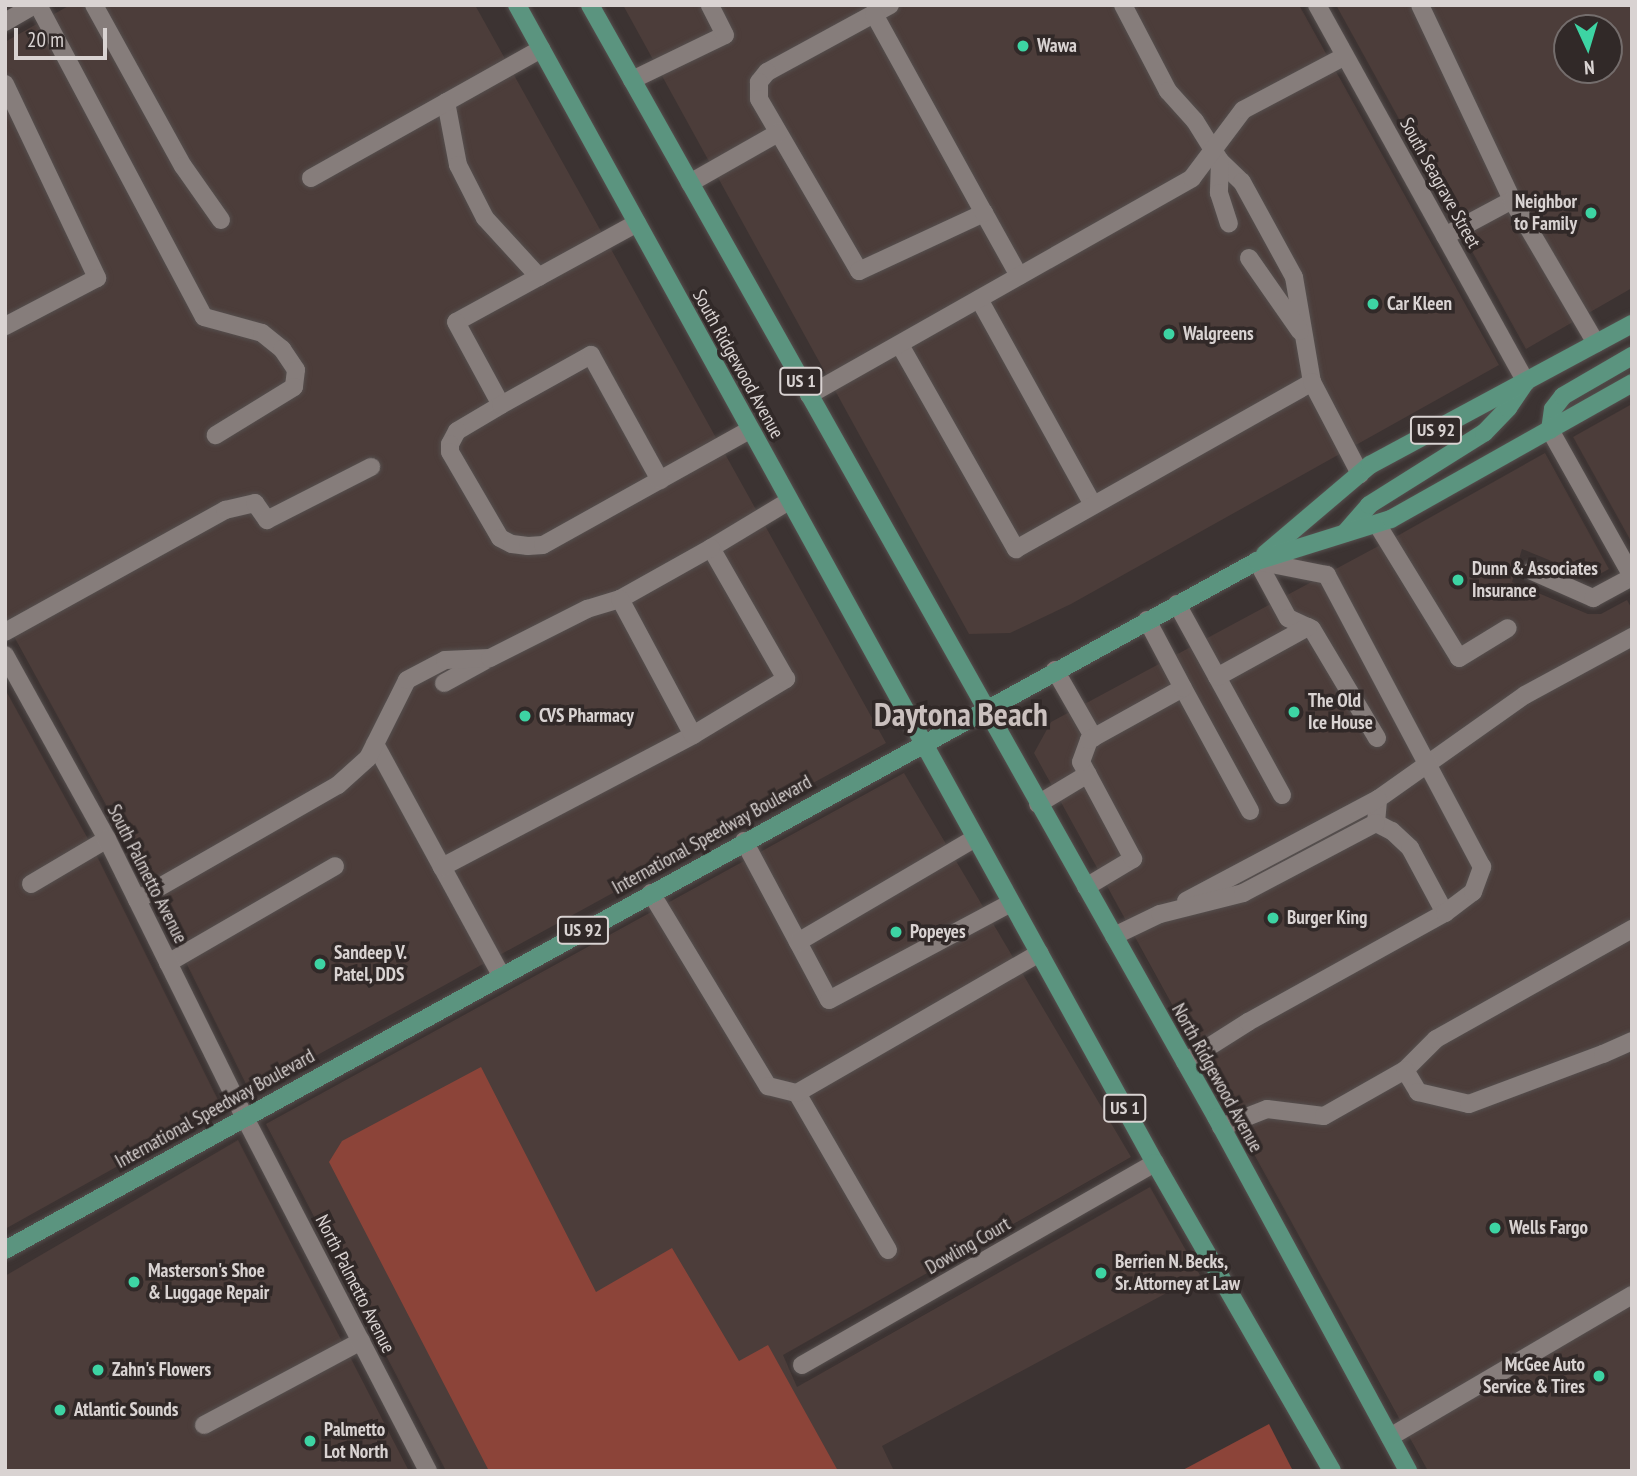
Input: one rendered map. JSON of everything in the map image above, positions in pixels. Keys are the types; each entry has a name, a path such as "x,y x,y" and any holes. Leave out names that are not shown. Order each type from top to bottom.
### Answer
{"main road":[{"name":"South Ridgewood Avenue","path":"517,5 922,743"},
{"name":"US 1","path":"592,6 985,708"},
{"name":"International Speedway Boulevard","path":"1257,561 1370,465 1632,324"},
{"path":"1550,430 1553,409 1563,396 1632,356"},
{"path":"1345,533 1369,505 1484,433 1508,408 1526,382"},
{"name":"International Speedway Boulevard","path":"5,1250 985,708 1257,561 1391,519 1632,383"},
{"name":"North Ridgewood Avenue","path":"985,708 1185,1062 1408,1471"},
{"name":"US 1","path":"922,743 1155,1163 1332,1471"}],"street":[{"path":"5,22 36,5 205,317 262,333 282,349 296,370 294,387 216,435"},
{"path":"94,5 183,166 221,220"},
{"path":"632,80 725,35 710,5"},
{"path":"1123,5 1168,91 1195,121 1216,155 1242,182 1294,277 1312,382 1360,474"},
{"name":"South Seagrave Street","path":"1317,5 1526,382"},
{"path":"1420,5 1512,200 1596,344"},
{"path":"984,213 859,271 759,99 759,82 767,72 882,10 984,213 1019,276"},
{"path":"311,178 541,49"},
{"path":"809,395 1192,178 1216,155 1243,110 1345,56"},
{"path":"5,84 97,278 5,326"},
{"path":"446,102 458,165 485,218 539,277"},
{"path":"690,183 778,134"},
{"path":"1216,155 1219,193 1229,223"},
{"path":"1445,236 1512,200"},
{"path":"501,405 456,322 637,223"},
{"path":"1250,257 1304,337"},
{"path":"979,299 1093,505"},
{"path":"900,345 1016,549 1312,382"},
{"path":"660,480 592,355 457,431 450,444 450,452 500,538 512,544 543,545 660,480 750,430"},
{"path":"1532,571 1593,598 1632,576 1550,430"},
{"path":"5,632 225,510 255,503 267,520 371,467"},
{"path":"444,684 587,609 620,599 789,501"},
{"path":"1377,524 1459,658 1508,628"},
{"path":"442,867 693,734 786,679 711,548"},
{"path":"1257,561 1288,618 1308,627 1377,738"},
{"path":"1185,1062 1259,1016 1445,913 1473,892 1482,867 1327,575 1257,561"},
{"path":"620,599 693,734"},
{"path":"1177,604 1282,795"},
{"path":"1147,620 1250,811"},
{"path":"1217,677 1308,627"},
{"path":"1114,936 1160,915 1378,799 1525,695 1632,638"},
{"name":"South Palmetto Avenue","path":"5,655 107,839 244,1116"},
{"path":"137,900 338,785 368,758 407,680 445,660 490,658"},
{"path":"1055,670 1094,738"},
{"path":"1086,887 1133,859 1081,762 1089,740 1183,688"},
{"path":"391,711 413,701"},
{"path":"375,744 501,975"},
{"path":"1038,804 1088,774"},
{"path":"1376,823 1378,799"},
{"path":"1376,823 1392,831 1410,848 1445,913"},
{"path":"1160,915 1243,893 1376,823"},
{"path":"798,942 975,838"},
{"path":"31,884 107,839"},
{"path":"744,841 829,1000 1010,903"},
{"path":"168,963 335,866"},
{"path":"651,893 768,1086 797,1093 1039,953"},
{"path":"1221,1128 1267,1109 1324,1116 1405,1070 1436,1039 1632,929"},
{"path":"1405,1070 1418,1092 1469,1104 1632,1041"},
{"path":"797,1093 888,1250"},
{"name":"North Palmetto Avenue","path":"244,1116 428,1471"},
{"name":"Dowling Court","path":"802,1365 1155,1163"},
{"path":"1390,1437 1632,1295"},
{"path":"204,1425 362,1342"}],"shaded area":[{"path":"70,5 475,5 886,743 250,1092 128,845 5,620 5,42"},
{"path":"623,5 1299,5 1499,365 1071,604 1010,633 969,634"},
{"path":"1336,5 1632,5 1632,288 1526,349"},
{"path":"1632,404 1632,543 1573,437"},
{"path":"1545,453 1609,569 1592,578 1522,549 1512,582 1588,614 1601,614 1627,600 1632,609 1632,1471 1428,1471 1034,753 1051,722 1399,535"},
{"path":"5,689 93,848 222,1108 5,1229"},
{"path":"904,773 1131,1157 783,1355 797,1387 1150,1187 1200,1275 882,1446 894,1471 446,1471 266,1124"},
{"path":"481,1067 596,1292 672,1248 739,1361 768,1345 838,1471 489,1471 329,1162 342,1141"},
{"path":"238,1140 409,1471 5,1471 5,1276"},
{"path":"1269,1424 1293,1471 1181,1471"}],"place":[{"name":"Wawa","path":"1023,46"},
{"name":"Neighbor to Family","path":"1591,213"},
{"name":"Car Kleen","path":"1373,304"},
{"name":"Walgreens","path":"1169,334"},
{"name":"Dunn & Associates Insurance","path":"1458,580"},
{"name":"The Old Ice House","path":"1294,712"},
{"name":"CVS Pharmacy","path":"525,716"},
{"name":"Burger King","path":"1273,918"},
{"name":"Popeyes","path":"896,932"},
{"name":"Sandeep V. Patel, DDS","path":"320,964"},
{"name":"Wells Fargo","path":"1495,1228"},
{"name":"Berrien N. Becks, Sr. Attorney at Law","path":"1101,1273"},
{"name":"Masterson's Shoe & Luggage Repair","path":"134,1282"},
{"name":"Zahn's Flowers","path":"98,1370"},
{"name":"McGee Auto Service & Tires","path":"1599,1376"},
{"name":"Atlantic Sounds","path":"60,1410"},
{"name":"Palmetto Lot North","path":"310,1441"}],"district":[{"name":"Daytona Beach","path":"961,714"}]}
